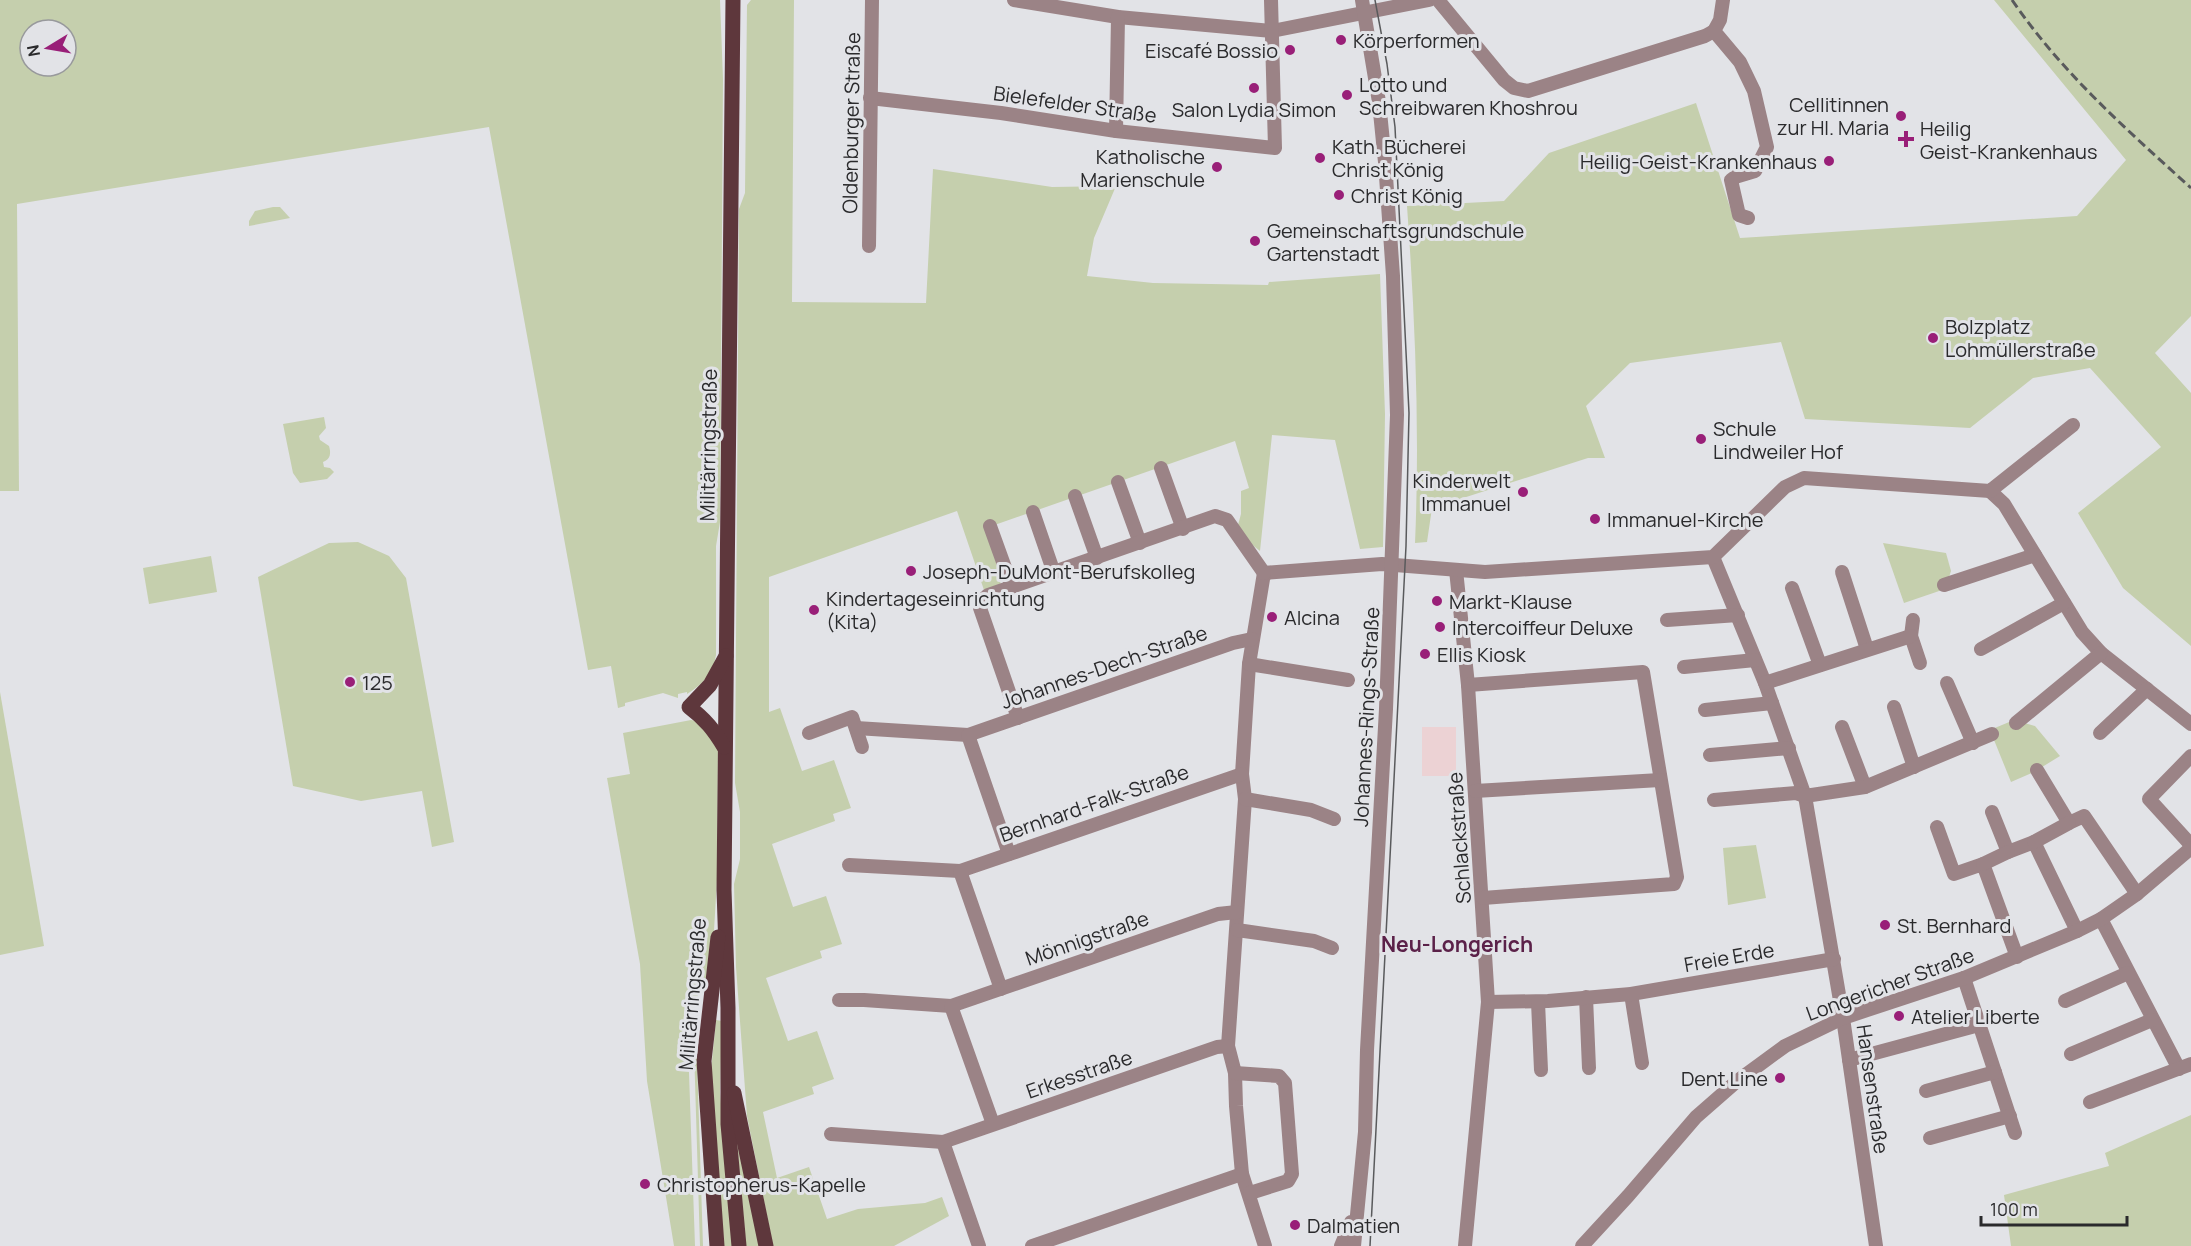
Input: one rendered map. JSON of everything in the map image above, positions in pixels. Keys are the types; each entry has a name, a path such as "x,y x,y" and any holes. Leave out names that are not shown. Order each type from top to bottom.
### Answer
{"main road":[{"name":"Militärringstraße","path":"733,0 724,890 729,1149 739,1246"},
{"path":"725,751 715,730 689,707 710,685 726,656"},
{"name":"Militärringstraße","path":"717,1246 704,1061 724,890"},
{"path":"709,1007 728,1008"},
{"path":"728,1069 766,1246"}],"street":[{"name":"Oldenburger Straße","path":"869,246 872,0"},
{"path":"1014,0 1118,17 1272,31 1364,7 1429,0"},
{"path":"1270,0 1272,31"},
{"path":"1438,0 1504,80 1514,88 1527,91 1650,54 1714,31 1720,20 1723,0"},
{"name":"Johannes-Rings-Straße","path":"1354,1246 1365,1132 1397,415 1394,276 1379,102 1364,7"},
{"path":"1116,131 1118,17"},
{"name":"Bielefelder Straße","path":"870,98 1001,112 1116,131 1275,148 1272,31"},
{"path":"1714,31 1740,62 1749,78 1765,135 1767,147 1755,171 1731,180 1739,215 1748,218"},
{"path":"1990,491 2073,426"},
{"path":"1161,468 1183,529"},
{"path":"1264,573 1382,564 1456,570 1515,570 1713,557 1785,487 1804,478 1990,491 2004,504 2082,632 2102,653 2191,724"},
{"path":"1118,482 1140,543"},
{"path":"1075,496 1097,558"},
{"path":"1033,512 1054,573"},
{"path":"1018,718 980,609 980,603 988,596 1012,587 1215,516 1223,517 1264,573 1249,664 1242,774 1245,799 1228,1046 1235,1073 1242,1174 1250,1193 1264,1246"},
{"path":"990,526 1012,587"},
{"path":"1944,585 2035,555"},
{"name":"Hansenstraße","path":"1713,557 1765,683 1806,796 1850,1059 1876,1246"},
{"name":"Schlackstraße","path":"1456,570 1468,686 1488,1002 1465,1246"},
{"path":"1842,572 1867,649"},
{"path":"1792,588 1820,665"},
{"path":"1981,649 2064,603"},
{"path":"1667,620 1738,615"},
{"path":"1913,620 1911,636 1920,663"},
{"path":"1765,683 1911,636"},
{"name":"Johannes-Dech-Straße","path":"809,733 852,717 856,729 968,735 1233,643 1252,639"},
{"path":"2016,723 2102,653"},
{"path":"1684,667 1755,660"},
{"path":"1249,664 1348,680"},
{"path":"1468,686 1643,672 1677,877 1674,884 1483,898"},
{"path":"1947,683 1973,743"},
{"path":"2100,733 2147,689"},
{"path":"1705,710 1772,703"},
{"path":"1894,707 1914,767"},
{"path":"1842,727 1865,787"},
{"path":"856,729 862,747"},
{"path":"1714,800 1796,793 1806,796 1865,787 1992,734"},
{"path":"968,735 1009,854"},
{"path":"1710,755 1789,748"},
{"path":"2191,756 2149,799 2191,847"},
{"path":"2037,770 2070,823"},
{"name":"Bernhard-Falk-Straße","path":"849,866 960,871 1242,774"},
{"path":"1475,791 1660,780"},
{"path":"1245,799 1311,810 1334,819"},
{"path":"1992,812 2008,852"},
{"path":"1937,827 1949,877 2034,842 2084,816 2137,894"},
{"path":"2034,842 2077,931"},
{"name":"Longericher Straße","path":"1582,1246 1696,1117 1728,1089 1785,1046 1843,1018 1964,978 2102,919 2137,894 2191,847"},
{"path":"1983,864 2017,957"},
{"path":"960,871 1001,989"},
{"name":"Mönnigstraße","path":"839,1000 951,1006 1218,914 1237,912"},
{"path":"2090,1101 2185,1067 2152,1020 2102,919"},
{"path":"1237,930 1314,941 1332,948"},
{"name":"Freie Erde","path":"1488,1002 1538,1002 1632,994 1834,959"},
{"path":"2065,1001 2128,974"},
{"path":"1964,978 2015,1133"},
{"path":"1632,994 1642,1062"},
{"path":"1586,998 1589,1068"},
{"path":"1538,1002 1541,1070"},
{"path":"951,1006 993,1124"},
{"path":"2071,1054 2152,1020"},
{"path":"1850,1059 1979,1025"},
{"name":"Erkesstraße","path":"831,1134 943,1142 1217,1047 1228,1046"},
{"path":"1926,1091 1995,1072"},
{"path":"1235,1073 1279,1076 1285,1083 1291,1178 1288,1182 1250,1193"},
{"path":"1930,1138 2010,1116"},
{"path":"943,1142 979,1246"},
{"path":"1032,1246 1242,1174"},
{"path":"1341,1246 1358,1200"}],"shaded area":[{"path":"1422,727 1456,727 1456,776 1422,776"}],"green space":[{"path":"0,0 720,0 723,79 720,522 716,546 716,655 710,673 693,690 687,694 687,692 678,694 678,698 663,693 625,703 625,706 618,708 611,666 588,670 489,127 17,204 19,491 0,491"},
{"path":"751,0 794,0 792,302 926,303 933,169 1052,187 1116,186 1094,238 1087,276 1153,283 1268,285 1269,282 1380,274 1385,414 1383,547 1360,549 1335,440 1272,435 1260,551 1250,543 1238,525 1241,514 1241,491 1249,488 1235,441 986,528 1003,579 1000,581 1001,585 984,590 957,511 769,577 769,712 780,708 802,771 834,760 851,808 833,814 835,821 772,844 793,907 826,896 842,944 820,951 822,958 766,978 788,1041 817,1031 834,1079 812,1087 814,1094 763,1112 777,1178 809,1167 827,1219 858,1209 925,1203 942,1197 949,1216 894,1246 773,1246 747,1116 736,967 734,884 740,859 740,812 735,783 739,209 745,193 747,5"},
{"path":"1994,0 2191,0 2191,316 2155,353 2191,393 2191,646 2123,588 2078,513 2161,447 2090,368 2033,378 1970,428 1805,419 1781,342 1630,363 1586,406 1605,458 1588,458 1432,508 1427,542 1415,543 1416,374 1407,206 1504,201 1549,153 1696,103 1740,238 2077,216 2126,160"},
{"path":"280,207 290,218 249,226 249,221 255,211"},
{"path":"324,417 326,428 319,436 320,440 329,446 330,453 328,459 323,462 324,467 334,472 327,479 300,483 293,473 283,424"},
{"name":"125","path":"358,542 389,556 406,578 454,842 432,847 422,791 361,801 293,786 258,577 329,543"},
{"path":"1883,543 1946,553 1951,571 1945,589 1904,603"},
{"path":"211,556 217,592 149,604 143,568"},
{"path":"0,692 44,946 0,955"},
{"path":"691,720 707,723 718,749 717,880 713,947 708,983 698,983 697,1060 703,1246 700,1246 693,1015 688,1016 688,1044 695,1246 674,1246 647,1081 640,964 607,778 630,774 623,733"},
{"path":"2014,720 2035,726 2060,756 2034,772 2011,782 1990,730"},
{"path":"1756,845 1766,898 1728,905 1723,848"},
{"path":"716,1020 722,1021 720,1092 733,1246 724,1246 711,1071"},
{"path":"2191,1115 2191,1246 2011,1246 2004,1195 2109,1166 2105,1153"},
{"path":"735,1122 760,1246 746,1246"}],"tram line":[{"path":"1370,1246 1406,546 1409,413 1395,127 1387,64 1375,0"}],"railway":[{"path":"2012,0 2052,52 2074,76 2119,122 2191,188"}],"place":[{"name":"Körperformen","path":"1341,40"},
{"name":"Eiscafé Bossio","path":"1290,50"},
{"name":"Salon Lydia Simon","path":"1254,88"},
{"name":"Lotto und Schreibwaren Khoshrou","path":"1347,95"},
{"name":"Cellitinnen zur Hl. Maria","path":"1901,116"},
{"name":"Heilig Geist-Krankenhaus","path":"1906,139"},
{"name":"Kath. Bücherei Christ König","path":"1320,158"},
{"name":"Heilig-Geist-Krankenhaus","path":"1829,161"},
{"name":"Katholische Marienschule","path":"1217,167"},
{"name":"Christ König","path":"1339,195"},
{"name":"Gemeinschaftsgrundschule Gartenstadt","path":"1255,241"},
{"name":"Bolzplatz Lohmüllerstraße","path":"1933,338"},
{"name":"Schule Lindweiler Hof","path":"1701,439"},
{"name":"Kinderwelt Immanuel","path":"1523,492"},
{"name":"Immanuel-Kirche","path":"1595,519"},
{"name":"Joseph-DuMont-Berufskolleg","path":"911,571"},
{"name":"Markt-Klause","path":"1437,601"},
{"name":"Kindertageseinrichtung (Kita)","path":"814,610"},
{"name":"Alcina","path":"1272,617"},
{"name":"Intercoiffeur Deluxe","path":"1440,627"},
{"name":"Ellis Kiosk","path":"1425,654"},
{"name":"125","path":"350,682"},
{"name":"St. Bernhard","path":"1885,925"},
{"name":"Atelier Liberte","path":"1899,1016"},
{"name":"Dent Line","path":"1780,1078"},
{"name":"Christopherus-Kapelle","path":"645,1184"},
{"name":"Dalmatien","path":"1295,1225"}],"district":[{"name":"Neu-Longerich","path":"1457,944"}]}
